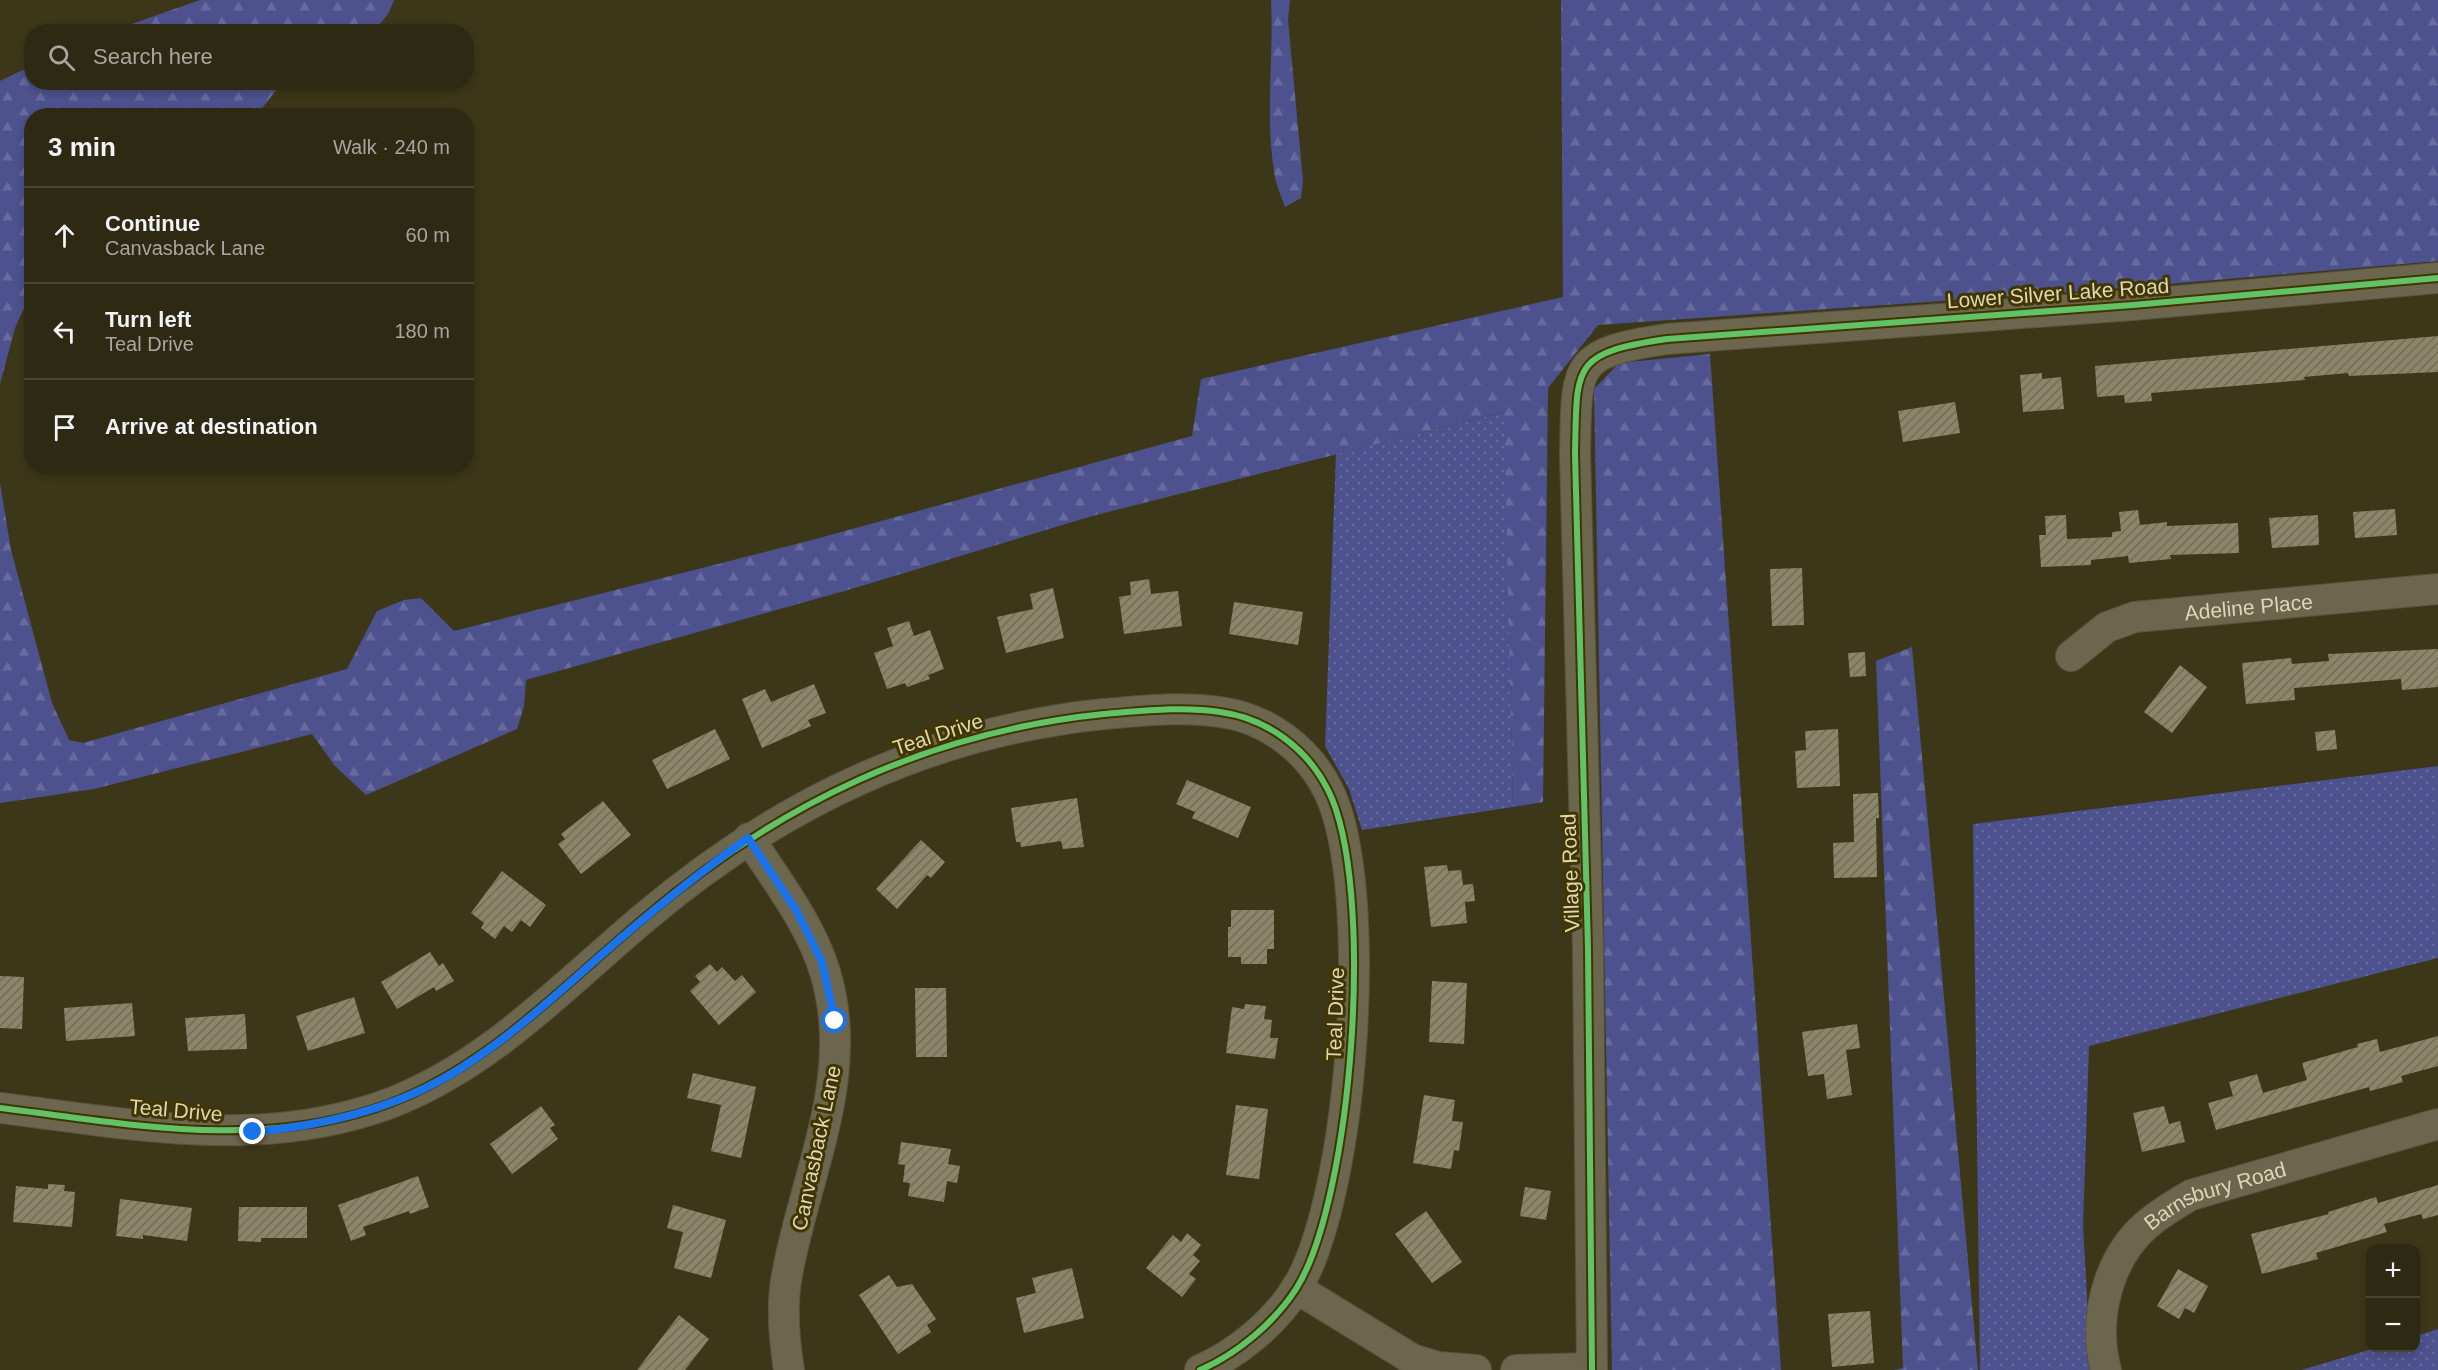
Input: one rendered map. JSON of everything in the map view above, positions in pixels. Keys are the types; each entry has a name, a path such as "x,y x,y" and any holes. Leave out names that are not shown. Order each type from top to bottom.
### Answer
{"street":[{"name":"Lower Silver Lake Road","path":"1581,375 1591,362 1611,349 1679,338 2133,305 2438,278"},
{"name":"Village Road","path":"1581,375 1577,390 1575,454 1588,948 1592,1369"},
{"name":"Adeline Place","path":"2071,657 2107,627 2134,617 2438,589"},
{"name":"Teal Drive","path":"0,1108 176,1129 253,1132 296,1128 352,1116 392,1102 440,1080 486,1051 523,1024 656,909 748,838 797,810 855,782 929,752 1011,729 1076,717 1148,710 1221,712 1247,717 1272,729 1298,749 1311,763 1335,807 1344,843 1353,959 1351,1051 1333,1179 1317,1242 1296,1288 1268,1322 1242,1345 1200,1370"},
{"name":"Canvasback Lane","path":"748,838 796,910 822,962 835,1021 834,1082 786,1276 784,1330 789,1370"},
{"name":"Barnsbury Road","path":"2106,1370 2101,1328 2108,1283 2125,1252 2141,1230 2164,1211 2191,1195 2438,1124"},
{"path":"1296,1288 1412,1359 1438,1367 1476,1370"},
{"path":"1516,1370 1592,1369"}],"green space":[{"path":"200,0 394,0 388,14 380,24 132,24"},
{"path":"1271,0 1290,0 1288,20 1303,181 1301,198 1285,207 1276,180 1271,150"},
{"path":"1561,0 2438,0 2438,261 2085,291 1598,325 1548,388 1543,802 1513,807 1504,412 1092,516 848,590 526,680 524,706 517,729 366,795 335,766 312,734 94,789 0,803 0,483 11,550 52,703 69,740 83,743 347,669 377,611 404,600 421,598 454,631 812,540 1192,436 1201,379 1563,297"},
{"path":"24,69 24,90 276,90 261,108 24,108 24,308 15,328 0,384 0,81"},
{"path":"1710,354 1781,1370 1612,1370 1594,389 1619,363"},
{"path":"1505,412 1513,807 1362,830 1349,789 1325,746 1336,454"},
{"path":"1912,647 1978,1370 1893,1370 1903,1368 1876,661"},
{"path":"2438,766 2438,958 2089,1046 2083,1225 2091,1370 1980,1370 1973,824"},
{"path":"2438,1329 2438,1370 2301,1370 2366,1351 2420,1352 2420,1335"}],"building":[{"path":"2438,336 2438,372 2349,376 2348,373 2304,377 2305,380 2151,393 2152,401 2125,403 2124,395 2097,397 2095,366"},
{"path":"2042,373 2042,379 2061,377 2064,409 2023,412 2020,375"},
{"path":"1955,402 1960,433 1903,442 1898,411"},
{"path":"2395,509 2397,535 2355,538 2353,512"},
{"path":"2138,510 2140,525 2167,522 2167,526 2238,523 2239,553 2170,555 2171,559 2129,563 2128,556 2091,560 2091,565 2041,567 2039,535 2046,535 2045,516 2066,515 2067,539 2112,537 2112,532 2121,531 2119,512"},
{"path":"2318,515 2319,545 2272,548 2269,518"},
{"path":"1802,568 1804,625 1772,626 1770,569"},
{"path":"1149,579 1151,594 1178,591 1182,626 1124,634 1119,597 1131,595 1130,582"},
{"path":"1053,588 1064,638 1006,653 997,617 1033,609 1030,594"},
{"path":"1234,602 1303,612 1298,645 1229,634"},
{"path":"909,621 914,636 930,630 944,669 928,675 930,679 907,687 905,683 887,689 874,653 893,646 887,628"},
{"path":"2438,649 2438,687 2402,690 2401,679 2294,688 2295,700 2246,704 2242,663 2291,658 2292,664 2329,661 2328,654"},
{"path":"1865,652 1866,676 1850,677 1848,653"},
{"path":"2180,665 2207,687 2172,733 2144,712"},
{"path":"814,684 826,713 808,720 811,726 762,748 742,699 765,689 771,702"},
{"path":"715,729 730,759 667,789 652,760"},
{"path":"1838,729 1840,786 1797,788 1795,751 1806,750 1805,731"},
{"path":"2335,730 2337,749 2317,751 2315,732"},
{"path":"1187,780 1251,807 1238,838 1192,818 1195,812 1176,804"},
{"path":"1878,793 1877,877 1834,878 1833,843 1854,842 1853,794"},
{"path":"1077,798 1084,847 1063,849 1061,841 1021,847 1020,842 1016,842 1011,808"},
{"path":"603,801 631,835 581,874 558,844 565,839 561,834"},
{"path":"921,840 945,862 931,878 927,875 897,909 876,889"},
{"path":"1447,865 1448,871 1461,870 1463,885 1473,884 1475,901 1465,902 1467,923 1431,927 1424,867"},
{"path":"502,871 546,905 530,927 521,920 512,932 504,926 495,939 481,928 484,923 471,913"},
{"path":"1231,910 1274,910 1274,949 1267,949 1267,964 1241,964 1241,957 1228,957 1228,927 1231,927"},
{"path":"430,952 439,966 443,963 454,981 436,991 434,987 397,1009 381,982"},
{"path":"710,964 717,972 722,967 735,981 742,975 756,992 719,1025 690,991 700,982 695,976"},
{"path":"0,976 24,977 22,1029 0,1028"},
{"path":"1432,981 1467,983 1464,1044 1429,1042"},
{"path":"915,988 946,988 947,1057 916,1057"},
{"path":"354,997 365,1033 308,1051 296,1016"},
{"path":"132,1003 135,1036 66,1041 64,1008"},
{"path":"1245,1004 1266,1006 1264,1019 1272,1020 1270,1038 1278,1038 1275,1059 1226,1053 1232,1007 1244,1009"},
{"path":"245,1014 247,1049 188,1051 185,1018"},
{"path":"1857,1024 1860,1048 1846,1050 1852,1095 1827,1099 1824,1074 1808,1076 1802,1032"},
{"path":"2438,1036 2438,1066 2401,1076 2403,1082 2370,1091 2369,1087 2216,1130 2208,1103 2233,1096 2229,1082 2257,1074 2263,1093 2307,1080 2302,1063 2358,1047 2357,1044 2377,1039 2380,1052"},
{"path":"693,1073 756,1087 741,1158 711,1151 721,1105 687,1098"},
{"path":"1424,1095 1455,1100 1452,1121 1463,1122 1459,1151 1454,1150 1451,1169 1413,1163"},
{"path":"1236,1105 1268,1109 1259,1179 1226,1175"},
{"path":"541,1106 555,1125 550,1128 558,1139 512,1174 490,1144"},
{"path":"2164,1106 2169,1124 2180,1121 2185,1142 2142,1152 2133,1113"},
{"path":"901,1142 951,1149 948,1164 960,1166 957,1183 947,1181 944,1202 908,1196 910,1183 903,1182 905,1165 898,1164"},
{"path":"418,1176 429,1207 410,1214 409,1211 363,1227 366,1235 351,1241 338,1205"},
{"path":"48,1184 65,1185 64,1191 75,1192 72,1227 13,1222 16,1186 48,1189"},
{"path":"2438,1185 2438,1215 2423,1219 2421,1214 2384,1224 2387,1232 2316,1253 2318,1259 2262,1274 2251,1234 2329,1214 2328,1212 2376,1197 2378,1203"},
{"path":"1525,1187 1551,1191 1546,1220 1520,1216"},
{"path":"120,1199 192,1208 187,1241 143,1235 143,1239 116,1236"},
{"path":"673,1205 726,1220 711,1278 674,1268 683,1232 667,1228"},
{"path":"239,1207 307,1207 307,1238 261,1238 261,1242 238,1241"},
{"path":"1426,1211 1462,1262 1432,1283 1395,1234"},
{"path":"1187,1233 1201,1245 1193,1255 1200,1261 1189,1274 1196,1279 1182,1297 1146,1268 1173,1235 1181,1242"},
{"path":"1072,1268 1084,1318 1024,1333 1016,1298 1036,1293 1032,1278"},
{"path":"2178,1269 2208,1286 2194,1313 2185,1308 2179,1319 2157,1306"},
{"path":"889,1275 897,1287 912,1284 936,1319 927,1325 931,1332 898,1354 859,1295"},
{"path":"1870,1311 1874,1363 1832,1367 1828,1314"},
{"path":"679,1315 709,1339 685,1370 637,1370"}],"cycle path":[{"path":"1592,1370 1588,948 1575,454 1577,400 1580,382 1586,368 1596,358 1612,350 1667,339 2133,305 2438,278"},
{"path":"0,1108 147,1126 195,1130 244,1130 292,1127 340,1118 388,1104 425,1088 492,1046 555,996 645,917 748,840 803,808 859,780 917,756 977,737 1039,723 1104,714 1162,710 1191,709 1237,715 1269,728 1297,748 1309,761 1328,790 1343,835 1351,895 1354,966 1351,1041 1344,1117 1332,1186 1316,1246 1296,1289 1277,1314 1241,1346 1200,1370"}],"route":[{"path":"253,1132 296,1128 352,1116 392,1102 440,1080 477,1058 523,1024 646,916 748,838 796,910 822,962 835,1021"}]}
